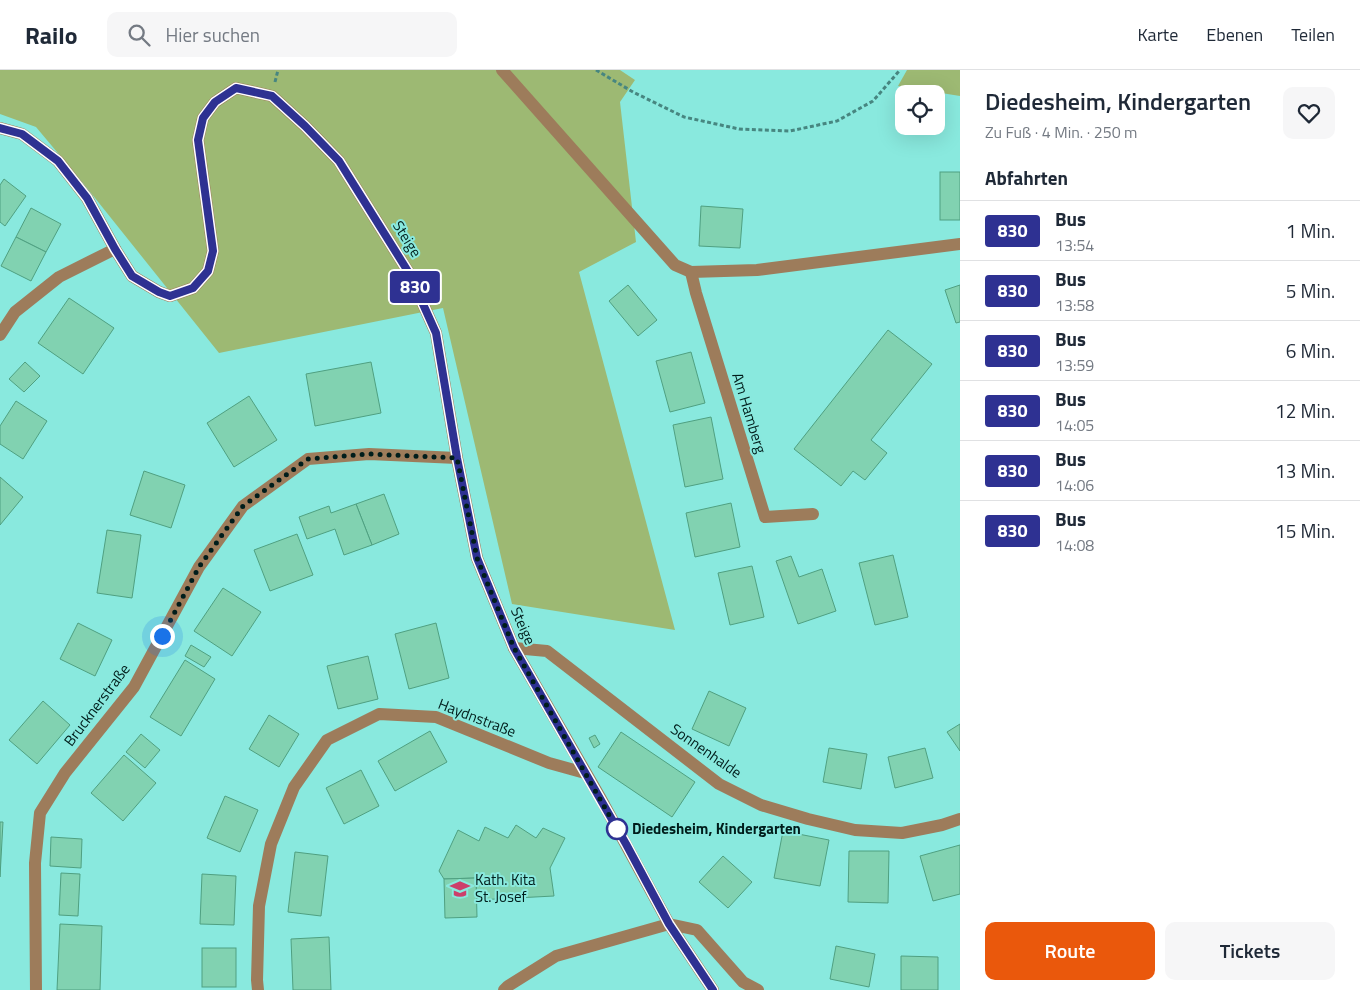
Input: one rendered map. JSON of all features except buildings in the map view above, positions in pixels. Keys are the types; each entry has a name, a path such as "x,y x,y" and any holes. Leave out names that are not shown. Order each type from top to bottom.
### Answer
{"street":[{"path":"502,70 675,265 691,272 757,270 960,244"},
{"name":"Steige","path":"0,128 22,134 58,161 87,198 132,276 159,292 170,296 193,288 208,271 213,251 198,140 203,118 215,102 236,88 272,96 339,161 409,273 436,333 457,458 477,558 514,648 630,851 669,924 713,990"},
{"path":"0,335 15,312 59,277 115,249"},
{"name":"Am Hamberg","path":"691,272 765,517 813,514"},
{"name":"Brucknerstraße","path":"36,990 35,863 40,813 65,773 134,687 199,567 243,506 308,459 369,454 457,458"},
{"name":"Sonnenhalde","path":"514,648 547,651 719,784 761,805 854,830 902,833 942,825 960,819"},
{"name":"Haydnstraße","path":"258,990 259,906 271,844 294,787 326,740 379,714 436,717 501,745 549,763 585,773"},
{"path":"504,990 556,956 669,924 697,930 743,982 758,990"}],"path":[{"path":"596,70 634,92 684,117 739,129 790,131 837,121 859,109 873,101 900,70"}],"green space":[{"path":"0,70 620,70 635,80 620,102 636,242 579,272 675,630 512,604 443,308 219,353 36,127 0,114"},
{"path":"907,70 960,70 960,96 945,94 945,85 899,85"}],"bus line":[{"name":"830","path":"0,128 22,134 58,161 87,198 132,276 159,292 170,296 193,288 208,271 213,251 198,140 203,118 215,102 236,88 272,96 339,161 409,273 436,333 457,458 477,558 514,648 626,844 669,924 713,990"}],"place":[{"name":"Diedesheim, Kindergarten","path":"617,829"},
{"name":"Kath. Kita St. Josef","path":"460,889"}],"route":[{"path":"162,636 199,567 243,506 308,459 369,454 457,458 477,558 514,648 617,829"}]}
